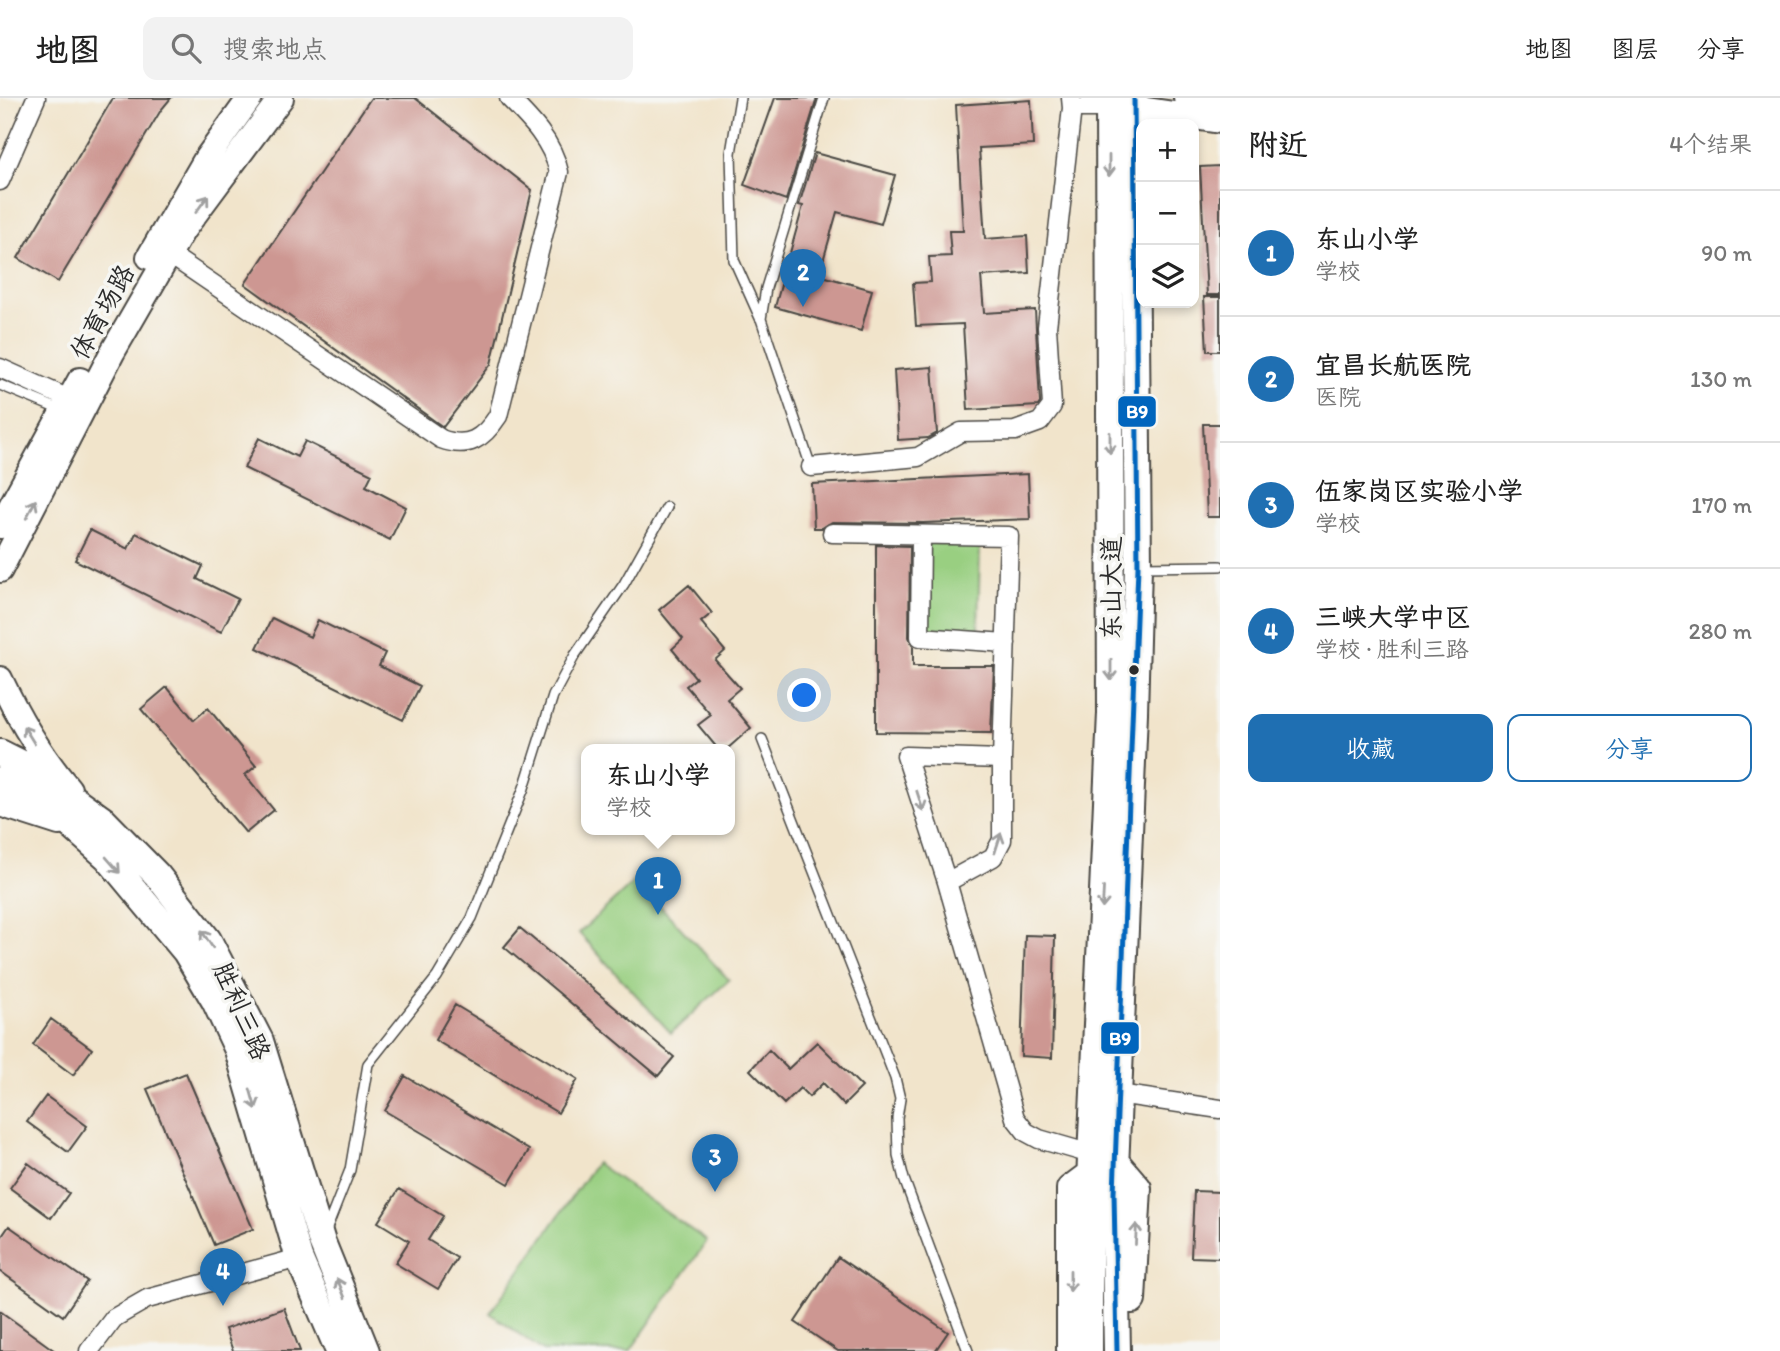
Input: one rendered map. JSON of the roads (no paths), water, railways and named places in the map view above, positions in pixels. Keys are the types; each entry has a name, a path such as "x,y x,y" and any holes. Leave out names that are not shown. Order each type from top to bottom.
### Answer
{"main road":[{"name":"体育场路","path":"0,526 179,201 250,98"},
{"name":"体育场路","path":"0,569 112,352 183,230 281,98"},
{"path":"1186,98 1220,104"},
{"path":"1121,103 1220,121"},
{"name":"东山大道","path":"1089,1351 1089,1203 1118,1094 1138,567 1121,103"},
{"name":"东山大道","path":"1117,1351 1114,1193 1099,1163 1111,713 1121,103"},
{"path":"0,679 20,720 80,818"},
{"name":"胜利三路","path":"0,753 32,769 80,818 107,857 186,952 215,1001 238,1050 299,1258 339,1351"},
{"name":"胜利三路","path":"0,780 64,819 103,820 157,874 208,940 260,1041 322,1242 366,1351"},
{"path":"0,804 80,818"},
{"path":"1070,1351 1070,1189 1099,1163 1138,1188 1131,1351"}],"street":[{"path":"0,181 36,98"},
{"path":"169,254 441,439 467,444 489,430 498,416 559,172 555,154 509,98"},
{"path":"811,467 918,457 961,432 1015,431 1040,422 1052,406 1047,327 1072,103 1121,103"},
{"path":"0,368 66,405"},
{"path":"832,533 1009,536 1002,840 993,857 947,881"},
{"path":"921,535 920,637 1006,643"},
{"path":"1002,759 906,756 947,881 1015,1118 1026,1132 1039,1139 1099,1163"},
{"path":"1118,1094 1220,1109"},
{"path":"89,1351 114,1318 147,1299 299,1258"}],"lane":[{"path":"740,98 731,153 734,260 761,319 811,467"},
{"path":"761,319 766,288 824,98"},
{"path":"0,384 66,405"},
{"path":"322,1242 350,1170 368,1064 437,976 472,918 524,788 553,696 575,655 624,584 667,508"},
{"path":"1138,567 1220,566"},
{"path":"762,739 895,1078 900,1099 897,1118 898,1155 904,1179 968,1351"}],"place":[{"name":"宜昌长航医院","path":"803,307"},
{"name":"东山小学","path":"658,915"},
{"name":"伍家岗区实验小学","path":"715,1192"},
{"name":"三峡大学中区","path":"223,1306"}]}
